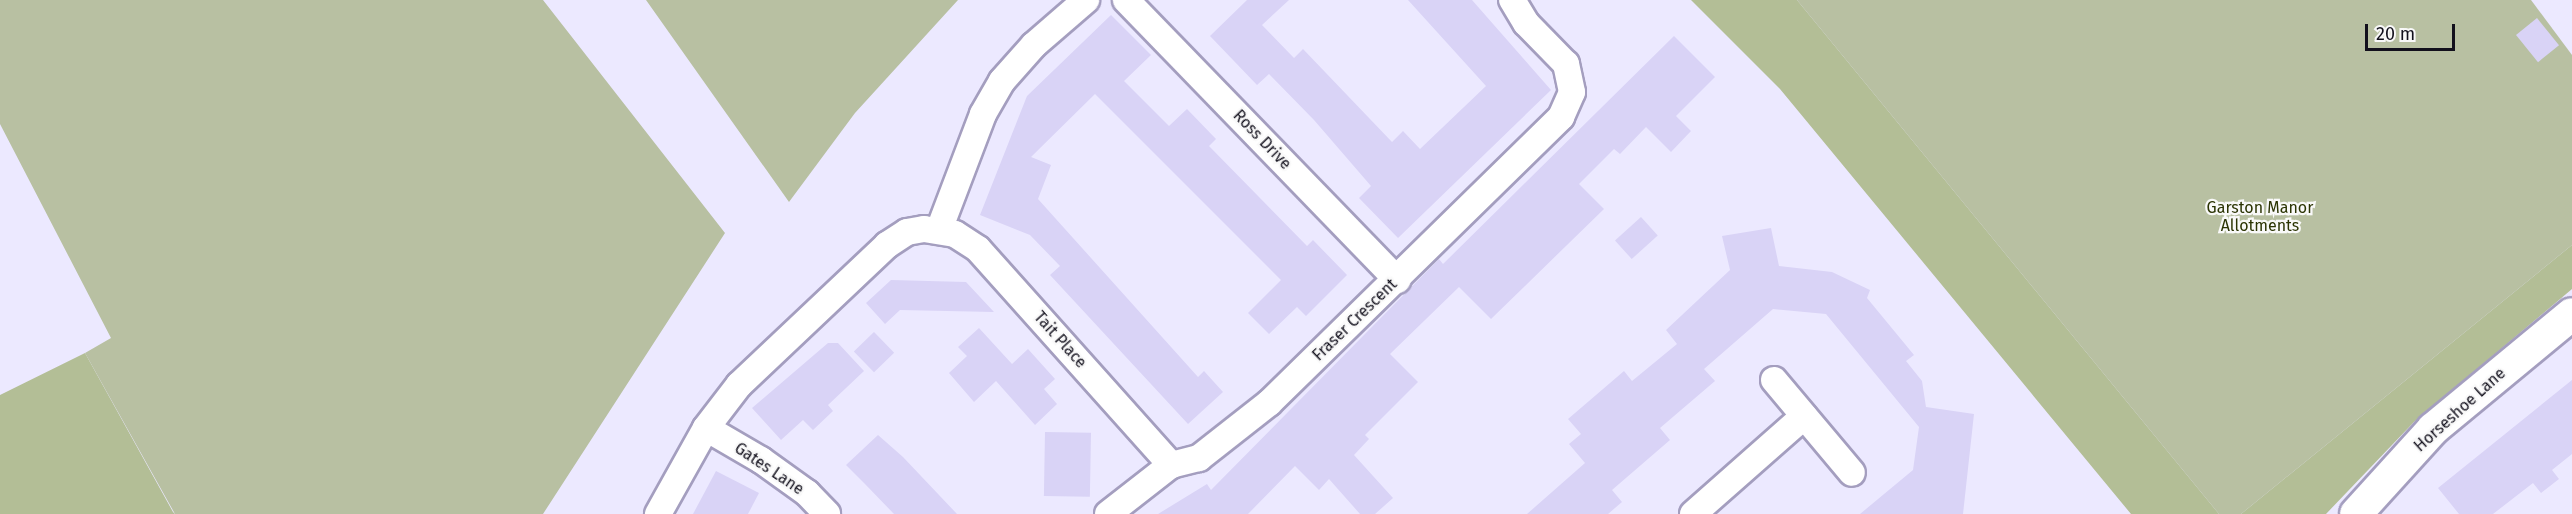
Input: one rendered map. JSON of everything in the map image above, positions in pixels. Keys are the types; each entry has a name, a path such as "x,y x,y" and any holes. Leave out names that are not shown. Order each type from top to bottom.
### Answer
{"street":[{"path":"658,514 706,428 739,385 887,245 907,232 939,230 983,114 1002,81 1035,45 1086,0"},
{"name":"Ross Drive","path":"1126,0 1397,280"},
{"name":"Fraser Crescent","path":"1108,514 1171,465 1199,458 1269,403 1561,117 1572,92 1566,64 1526,23 1512,0"},
{"name":"Tait Place","path":"939,230 978,249 1171,465"},
{"name":"Horseshoe Lane","path":"2356,514 2433,429 2572,314"},
{"path":"1774,380 1852,473"},
{"path":"1693,514 1804,416"},
{"name":"Gates Lane","path":"706,428 760,460 807,493 827,514"}],"green space":[{"path":"0,0 543,0 725,233 543,514 175,514 85,353 111,338 0,124"},
{"path":"646,0 958,0 855,113 789,202"},
{"path":"1691,0 1797,0 2219,514 2131,514 1780,89"},
{"name":"Garston Manor Allotments","path":"1797,0 2531,0 2572,55 2572,245 2241,514 2219,514"},
{"path":"2572,245 2572,289 2414,422 2326,514 2241,514"},
{"path":"85,353 175,514 0,514 0,395"}],"building":[{"path":"1247,0 1289,0 1262,25 1294,58 1303,49 1392,142 1403,131 1420,149 1486,86 1408,0 1472,0 1551,90 1398,238 1359,198 1371,186 1314,120 1269,74 1257,85 1210,36"},
{"path":"1111,15 1151,55 1124,81 1169,126 1187,109 1216,139 1209,146 1307,246 1313,240 1347,275 1306,316 1297,307 1269,334 1248,313 1281,280 1095,94 1031,157 1051,165 1038,199 1198,377 1204,371 1223,392 1188,424 1050,275 1060,266 1030,235 980,215 1027,96"},
{"path":"2537,18 2559,45 2538,62 2516,35"},
{"path":"1674,36 1715,77 1676,116 1691,131 1671,152 1646,127 1620,154 1614,149 1579,184 1604,209 1491,319 1459,287 1390,354 1418,382 1365,435 1369,439 1354,455 1393,498 1375,514 1360,514 1329,479 1319,490 1295,466 1248,514 1158,514 1207,484 1211,490 1439,259 1443,264"},
{"path":"1641,217 1658,236 1632,259 1615,240"},
{"path":"1771,228 1779,266 1832,272 1870,290 1867,298 1914,355 1906,361 1922,381 1926,407 1974,414 1963,514 1860,514 1913,470 1919,427 1826,314 1773,309 1704,369 1715,381 1660,428 1670,440 1612,490 1622,502 1608,514 1527,514 1585,463 1569,444 1581,434 1568,419 1624,371 1632,381 1677,344 1666,330 1730,270 1722,236"},
{"path":"891,280 966,282 994,312 900,310 885,324 866,303"},
{"path":"979,328 1012,364 1028,349 1055,379 1044,389 1057,404 1035,425 996,381 974,402 949,373 967,356 958,347"},
{"path":"874,332 894,353 874,372 854,351"},
{"path":"828,343 838,343 864,371 828,405 833,411 813,430 803,420 781,440 752,408"},
{"path":"2572,380 2572,454 2552,470 2559,479 2541,493 2533,483 2493,514 2459,514 2438,488"},
{"path":"1045,432 1091,433 1090,497 1044,496"},
{"path":"878,435 903,457 957,514 894,514 846,465"},
{"path":"716,471 759,493 748,514 693,514"}]}
